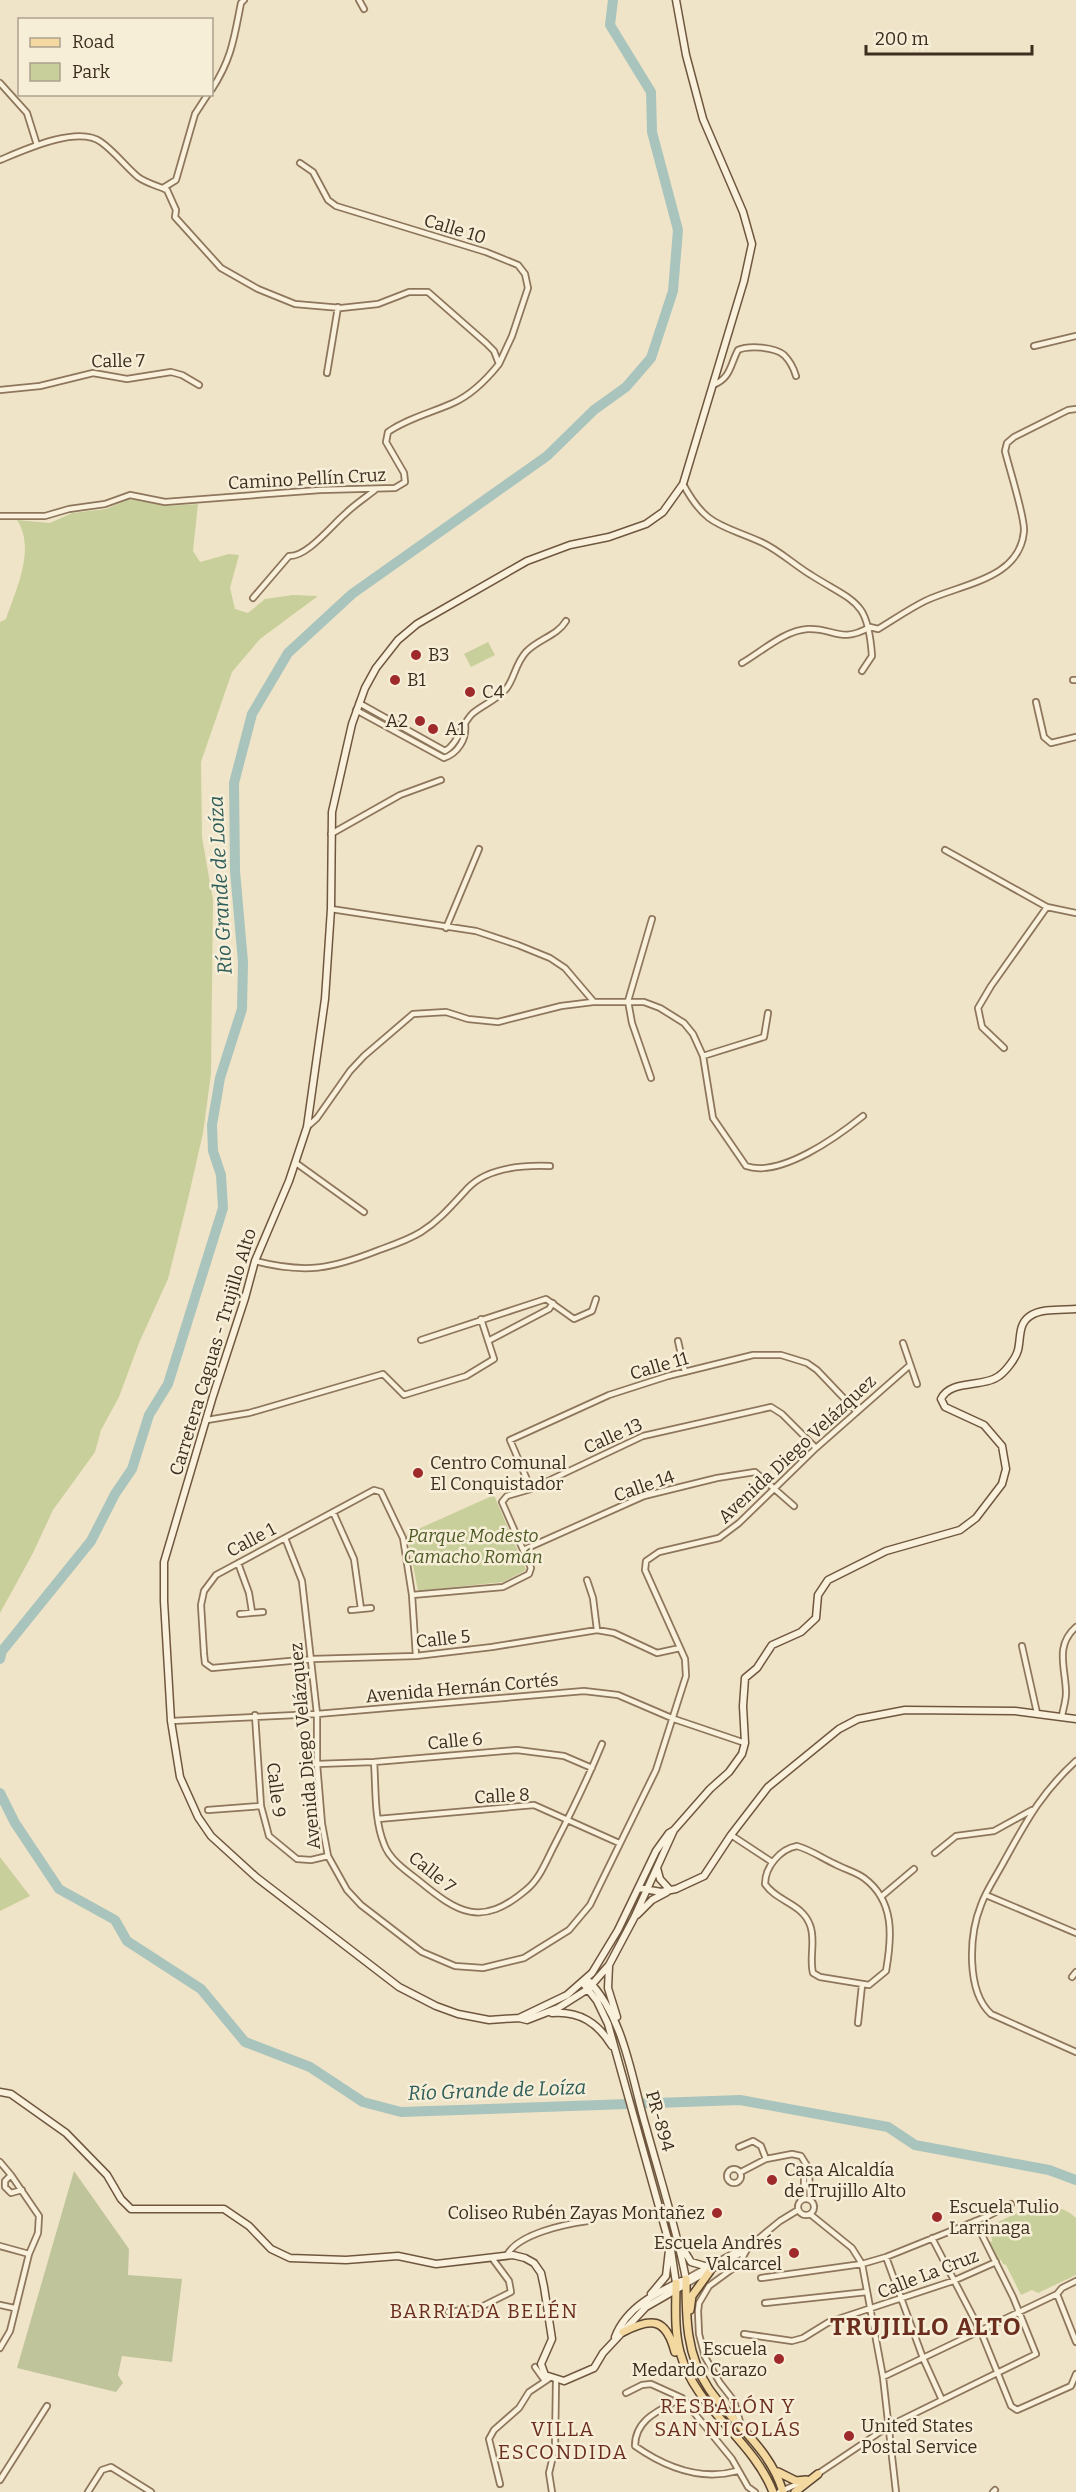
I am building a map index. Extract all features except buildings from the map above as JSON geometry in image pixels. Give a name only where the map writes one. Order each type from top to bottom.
[{"type":"main road","points":[[686,2324],[690,2319],[692,2296],[709,2269]]},
{"type":"main road","points":[[686,2282],[686,2324],[690,2345],[703,2379],[718,2400],[764,2451],[774,2469],[782,2492]]},
{"type":"main road","points":[[676,2286],[676,2332],[687,2372],[707,2404],[753,2455],[773,2492]]},
{"type":"main road","points":[[623,2332],[651,2321],[663,2326],[669,2333],[681,2367],[687,2372]]},
{"type":"main road","points":[[774,2469],[787,2479],[806,2480]]},
{"type":"main road","points":[[795,2492],[818,2474]]},
{"type":"street","points":[[213,87],[225,69],[241,3],[244,0]]},
{"type":"street","points":[[359,0],[364,9]]},
{"type":"street","name":"Carretera Caguas - Trujillo Alto","points":[[674,1830],[669,1833],[656,1851],[634,1918],[609,1965],[591,1987],[572,2001],[527,2020],[519,2018],[489,2020],[458,2014],[436,2006],[399,1987],[256,1877],[211,1836],[198,1817],[180,1777],[171,1721],[164,1562],[255,1261],[296,1162],[307,1126],[320,1042],[331,909],[332,812],[359,703],[376,668],[398,640],[417,624],[527,561],[570,545],[609,537],[646,524],[663,512],[683,484],[744,281],[752,244],[743,212],[703,119],[686,55],[676,0]]},
{"type":"street","points":[[0,83],[27,113],[37,145]]},
{"type":"street","points":[[163,188],[176,180],[195,114],[207,96]]},
{"type":"street","points":[[0,160],[37,145],[67,137],[85,136],[100,140],[139,178],[167,190],[176,210],[176,217],[221,268],[258,289],[295,304],[338,308],[378,304],[409,292],[428,292],[495,351],[499,364]]},
{"type":"street","name":"Calle 10","points":[[300,163],[313,172],[328,200],[336,206],[486,252],[518,265],[525,274],[528,288],[512,336],[499,364]]},
{"type":"street","points":[[327,373],[338,308]]},
{"type":"street","points":[[1034,346],[1076,336]]},
{"type":"street","points":[[713,386],[724,381],[738,350],[745,346],[781,353],[786,357],[796,376]]},
{"type":"street","name":"Camino Pellín Cruz","points":[[0,516],[45,516],[69,509],[105,504],[130,495],[165,502],[320,490],[395,488],[405,482],[404,473],[386,442],[388,432],[401,423],[455,402],[486,380],[499,364]]},
{"type":"street","name":"Calle 7","points":[[0,390],[39,386],[93,373],[127,378],[171,372],[182,375],[199,385]]},
{"type":"street","points":[[742,663],[796,631],[818,630],[842,636],[870,627],[878,629],[925,601],[989,577],[1004,568],[1018,553],[1024,530],[1005,451],[1007,443],[1014,436],[1068,410],[1076,409]]},
{"type":"street","points":[[683,484],[696,506],[713,522],[764,543],[811,575],[848,596],[862,610],[870,627],[872,656],[862,670]]},
{"type":"street","points":[[253,598],[289,556],[308,549],[345,513],[376,489]]},
{"type":"street","points":[[359,703],[445,751],[452,746],[459,730],[472,715],[508,687],[515,667],[526,652],[538,642],[561,630],[566,621]]},
{"type":"street","points":[[1036,702],[1044,737],[1051,743],[1076,737]]},
{"type":"street","points":[[356,710],[444,758],[453,755],[466,736],[465,724]]},
{"type":"street","points":[[331,834],[400,795],[441,780]]},
{"type":"street","points":[[446,928],[479,849]]},
{"type":"street","points":[[945,850],[1047,907],[1076,913]]},
{"type":"street","points":[[1004,1048],[982,1027],[978,1008],[1047,907]]},
{"type":"street","points":[[331,909],[476,931],[550,958],[565,968],[594,1002]]},
{"type":"street","points":[[651,1078],[628,1001],[652,919]]},
{"type":"street","points":[[307,1126],[317,1118],[350,1071],[364,1056],[413,1014],[446,1012],[468,1019],[498,1022],[561,1006],[628,1001],[644,1002],[660,1008],[684,1023],[693,1034],[703,1056],[713,1118],[746,1166],[754,1169],[766,1168],[815,1150],[863,1116]]},
{"type":"street","points":[[703,1056],[764,1037],[768,1013]]},
{"type":"street","points":[[296,1162],[364,1212]]},
{"type":"street","points":[[255,1261],[277,1267],[319,1269],[343,1265],[422,1232],[456,1203],[469,1187],[486,1176],[513,1167],[550,1167]]},
{"type":"street","points":[[421,1340],[546,1299],[574,1319],[592,1311],[596,1299]]},
{"type":"street","points":[[488,1341],[549,1309],[553,1303]]},
{"type":"street","points":[[670,1890],[643,1889],[674,1830],[710,1789],[729,1772],[742,1754],[746,1743],[743,1706],[745,1678],[757,1668],[772,1645],[801,1632],[816,1618],[818,1595],[828,1581],[886,1551],[960,1530],[976,1518],[1002,1484],[1006,1469],[1002,1446],[984,1425],[945,1407],[941,1399],[950,1389],[992,1381],[1003,1373],[1018,1351],[1020,1328],[1030,1316],[1050,1310],[1076,1309]]},
{"type":"street","points":[[207,1420],[249,1413],[383,1374],[404,1395],[466,1376],[492,1363],[494,1359],[481,1319]]},
{"type":"street","points":[[678,1341],[685,1372]]},
{"type":"street","points":[[903,1343],[917,1384]]},
{"type":"street","name":"Calle 11","points":[[531,1489],[510,1440],[609,1395],[685,1372],[753,1355],[781,1355],[807,1363],[817,1370],[857,1412]]},
{"type":"street","name":"Avenida Diego Velázquez","points":[[285,1538],[302,1581],[312,1659],[322,1824],[328,1856],[347,1890],[361,1905],[422,1952],[455,1966],[483,1968],[524,1958],[569,1930],[590,1905],[656,1770],[674,1719],[686,1676],[685,1659],[645,1570],[646,1561],[660,1552],[719,1538],[739,1523],[816,1448],[909,1366]]},
{"type":"street","name":"Calle 13","points":[[412,1595],[503,1587],[529,1574],[531,1568],[502,1502],[507,1496],[531,1489],[643,1436],[771,1407],[782,1414],[816,1448]]},
{"type":"street","name":"Calle 14","points":[[523,1550],[644,1496],[707,1480],[756,1472],[794,1506]]},
{"type":"street","name":"Calle 1","points":[[206,1663],[201,1605],[204,1590],[216,1575],[374,1490],[381,1492],[403,1538],[412,1595]]},
{"type":"street","points":[[333,1512],[354,1559],[361,1609]]},
{"type":"street","points":[[238,1563],[249,1593],[252,1612]]},
{"type":"street","points":[[587,1580],[593,1598],[597,1630]]},
{"type":"street","points":[[412,1595],[416,1656]]},
{"type":"street","points":[[351,1610],[371,1608]]},
{"type":"street","points":[[240,1614],[263,1612]]},
{"type":"street","points":[[1062,1716],[1066,1695],[1062,1654],[1066,1638],[1076,1627]]},
{"type":"street","name":"Calle 5","points":[[206,1663],[213,1668],[312,1659],[416,1656],[492,1647],[597,1630],[614,1633],[657,1653],[680,1648]]},
{"type":"street","points":[[1022,1646],[1037,1713]]},
{"type":"street","name":"Avenida Hernán Cortés","points":[[171,1721],[255,1715],[316,1714],[584,1691],[618,1695],[674,1719],[746,1743]]},
{"type":"street","points":[[634,1918],[652,1900],[704,1876],[731,1835],[768,1787],[839,1730],[858,1719],[905,1710],[1037,1713],[1076,1719]]},
{"type":"street","name":"Calle 9","points":[[255,1715],[261,1806],[269,1836],[297,1859],[311,1860],[328,1856]]},
{"type":"street","name":"Calle 7","points":[[374,1762],[378,1819],[384,1845],[400,1865],[445,1902],[465,1912],[476,1913],[504,1906],[528,1889],[540,1873],[602,1744]]},
{"type":"street","name":"Calle 6","points":[[317,1764],[374,1762],[517,1750],[564,1756],[592,1767]]},
{"type":"street","points":[[1076,1761],[1058,1777],[1032,1810],[980,1906],[971,1959],[980,2003],[991,2014],[1076,2052]]},
{"type":"street","name":"Calle 8","points":[[378,1819],[534,1805],[619,1843]]},
{"type":"street","points":[[207,1810],[261,1806]]},
{"type":"street","points":[[934,1853],[956,1836],[994,1831],[1032,1810]]},
{"type":"street","points":[[731,1835],[772,1862]]},
{"type":"street","points":[[797,1846],[806,1848],[862,1877],[882,1896],[889,1912],[890,1926],[886,1971],[869,1985],[862,1985],[820,1977],[813,1973],[810,1964],[812,1935],[810,1925],[795,1905],[774,1893],[765,1884],[765,1876],[772,1862],[789,1848],[797,1846]]},
{"type":"street","points":[[657,1866],[660,1878],[670,1890]]},
{"type":"street","points":[[882,1896],[914,1869]]},
{"type":"street","name":"Carretera Caguas - Trujillo Alto","points":[[519,2018],[552,2004],[585,1981],[611,1945],[643,1889]]},
{"type":"street","points":[[986,1895],[1076,1933]]},
{"type":"street","points":[[609,1965],[609,1988],[618,2027]]},
{"type":"street","name":"PR-894","points":[[585,1981],[605,2001],[618,2027],[679,2242],[686,2282]]},
{"type":"street","points":[[858,2023],[862,1985]]},
{"type":"street","name":"PR-894","points":[[591,1987],[605,2017],[652,2182],[669,2243],[676,2286]]},
{"type":"street","points":[[544,2014],[564,2013],[587,2019],[600,2027],[614,2049]]},
{"type":"street","points":[[0,2092],[5,2091],[14,2096],[66,2133],[106,2175],[121,2199],[131,2209],[224,2209],[249,2226],[271,2249],[290,2258],[346,2260],[398,2256],[436,2264],[507,2255],[525,2258],[534,2263],[540,2273],[552,2339],[541,2364],[542,2372],[550,2380],[555,2448],[549,2473],[552,2492]]},
{"type":"street","points":[[739,2147],[753,2141],[761,2146],[766,2159]]},
{"type":"street","points":[[741,2172],[766,2159],[792,2154],[801,2156],[809,2169],[810,2199],[814,2207],[810,2214]]},
{"type":"street","points":[[0,2162],[39,2216],[38,2233],[28,2254],[10,2331],[0,2348]]},
{"type":"street","points":[[804,2198],[806,2164]]},
{"type":"street","points":[[11,2175],[5,2181],[5,2187],[11,2193],[22,2190]]},
{"type":"street","points":[[798,2210],[799,2202],[804,2198],[810,2199]]},
{"type":"street","points":[[761,2278],[862,2264],[886,2257],[1011,2204]]},
{"type":"street","points":[[798,2210],[802,2214],[810,2214],[852,2248],[862,2264],[883,2377],[896,2492]]},
{"type":"street","points":[[648,2298],[686,2282],[709,2269],[750,2244],[798,2210]]},
{"type":"street","points":[[507,2255],[516,2244],[542,2232],[588,2221]]},
{"type":"street","points":[[782,2492],[818,2474],[889,2426],[1036,2354],[1020,2312],[975,2221]]},
{"type":"street","points":[[932,2238],[981,2332],[1011,2406],[1017,2410],[1071,2386],[1076,2374]]},
{"type":"street","points":[[679,2242],[691,2262],[709,2269]]},
{"type":"street","points":[[613,2343],[618,2329],[666,2276],[669,2243]]},
{"type":"street","points":[[741,2425],[734,2402],[705,2357],[699,2334],[698,2311],[699,2302],[709,2286],[739,2264],[750,2244]]},
{"type":"street","points":[[0,2246],[28,2254]]},
{"type":"street","points":[[448,2312],[479,2308],[511,2292],[509,2281],[499,2265],[489,2257]]},
{"type":"street","points":[[886,2257],[923,2358],[942,2400]]},
{"type":"street","name":"Calle La Cruz","points":[[744,2334],[792,2341],[830,2322],[953,2281],[996,2262]]},
{"type":"street","points":[[883,2377],[981,2332],[1057,2294],[1062,2288],[1076,2281]]},
{"type":"street","points":[[500,2484],[489,2439],[494,2430],[519,2408],[529,2392],[550,2380],[569,2380],[594,2368],[613,2343],[651,2303],[676,2286]]},
{"type":"street","points":[[768,2303],[867,2292]]},
{"type":"street","points":[[1057,2294],[1076,2342]]},
{"type":"street","points":[[0,2305],[14,2308]]},
{"type":"street","points":[[535,2367],[550,2380]]},
{"type":"street","points":[[626,2393],[642,2385],[651,2384],[682,2398],[732,2459],[748,2487],[755,2492]]},
{"type":"street","points":[[682,2398],[647,2417],[635,2434],[635,2446],[651,2458],[700,2475],[720,2476],[737,2471]]},
{"type":"street","points":[[0,2480],[47,2406]]},
{"type":"street","points":[[88,2492],[102,2470],[111,2468],[151,2492]]},
{"type":"green space","points":[[129,499],[166,506],[198,504],[193,551],[200,562],[229,554],[239,555],[230,588],[235,609],[248,613],[265,599],[293,595],[318,596],[260,639],[232,672],[201,762],[202,837],[213,900],[211,1074],[203,1133],[188,1199],[168,1279],[139,1343],[119,1397],[101,1430],[95,1452],[53,1510],[33,1553],[0,1613],[0,622],[6,619],[25,556],[25,543],[17,520],[50,523],[72,513],[106,509]]},
{"type":"green space","points":[[488,642],[495,655],[471,667],[464,654]]},
{"type":"green space","name":"Parque Modesto Camacho Román","points":[[494,1495],[526,1570],[503,1582],[418,1591],[407,1534]]},
{"type":"green space","points":[[0,1857],[30,1896],[0,1911]]},
{"type":"green space","points":[[74,2171],[129,2249],[128,2275],[182,2279],[172,2362],[122,2356],[118,2375],[123,2383],[116,2392],[17,2368]]},
{"type":"green space","points":[[1036,2204],[1057,2207],[1076,2218],[1076,2275],[1038,2293],[1032,2290],[1021,2295],[1006,2265],[997,2259],[989,2243],[992,2241],[991,2232],[996,2223]]},
{"type":"waterway","name":"Río Grande de Loíza","points":[[0,1659],[2,1651],[91,1541],[115,1494],[132,1469],[149,1415],[168,1384],[223,1208],[221,1175],[213,1151],[212,1125],[220,1078],[242,1009],[243,962],[235,871],[234,783],[252,714],[288,653],[352,594],[547,456],[594,410],[626,387],[651,358],[673,291],[678,230],[652,132],[651,92],[610,25],[613,0]]},
{"type":"waterway","name":"Río Grande de Loíza","points":[[0,1793],[15,1823],[59,1889],[115,1920],[127,1941],[201,1989],[245,2042],[310,2067],[363,2102],[401,2112],[740,2100],[888,2127],[915,2145],[1049,2170],[1076,2180]]},
{"type":"place","name":"B3","points":[[416,655]]},
{"type":"place","name":"B1","points":[[395,680]]},
{"type":"place","name":"C4","points":[[470,692]]},
{"type":"place","name":"A2","points":[[420,721]]},
{"type":"place","name":"A1","points":[[433,729]]},
{"type":"place","name":"Centro Comunal El Conquistador","points":[[418,1473]]},
{"type":"place","name":"Casa Alcaldía de Trujillo Alto","points":[[772,2180]]},
{"type":"place","name":"Coliseo Rubén Zayas Montañez","points":[[717,2213]]},
{"type":"place","name":"Escuela Tulio Larrinaga","points":[[937,2217]]},
{"type":"place","name":"Escuela Andrés Valcarcel","points":[[794,2253]]},
{"type":"place","name":"Escuela Medardo Carazo","points":[[779,2359]]},
{"type":"place","name":"United States Postal Service","points":[[849,2436]]},
{"type":"district","name":"BARRIADA BELÉN","points":[[484,2311]]},
{"type":"district","name":"TRUJILLO ALTO","points":[[926,2327]]},
{"type":"district","name":"RESBALÓN Y SAN NICOLÁS","points":[[728,2418]]},
{"type":"district","name":"VILLA ESCONDIDA","points":[[563,2440]]}]
